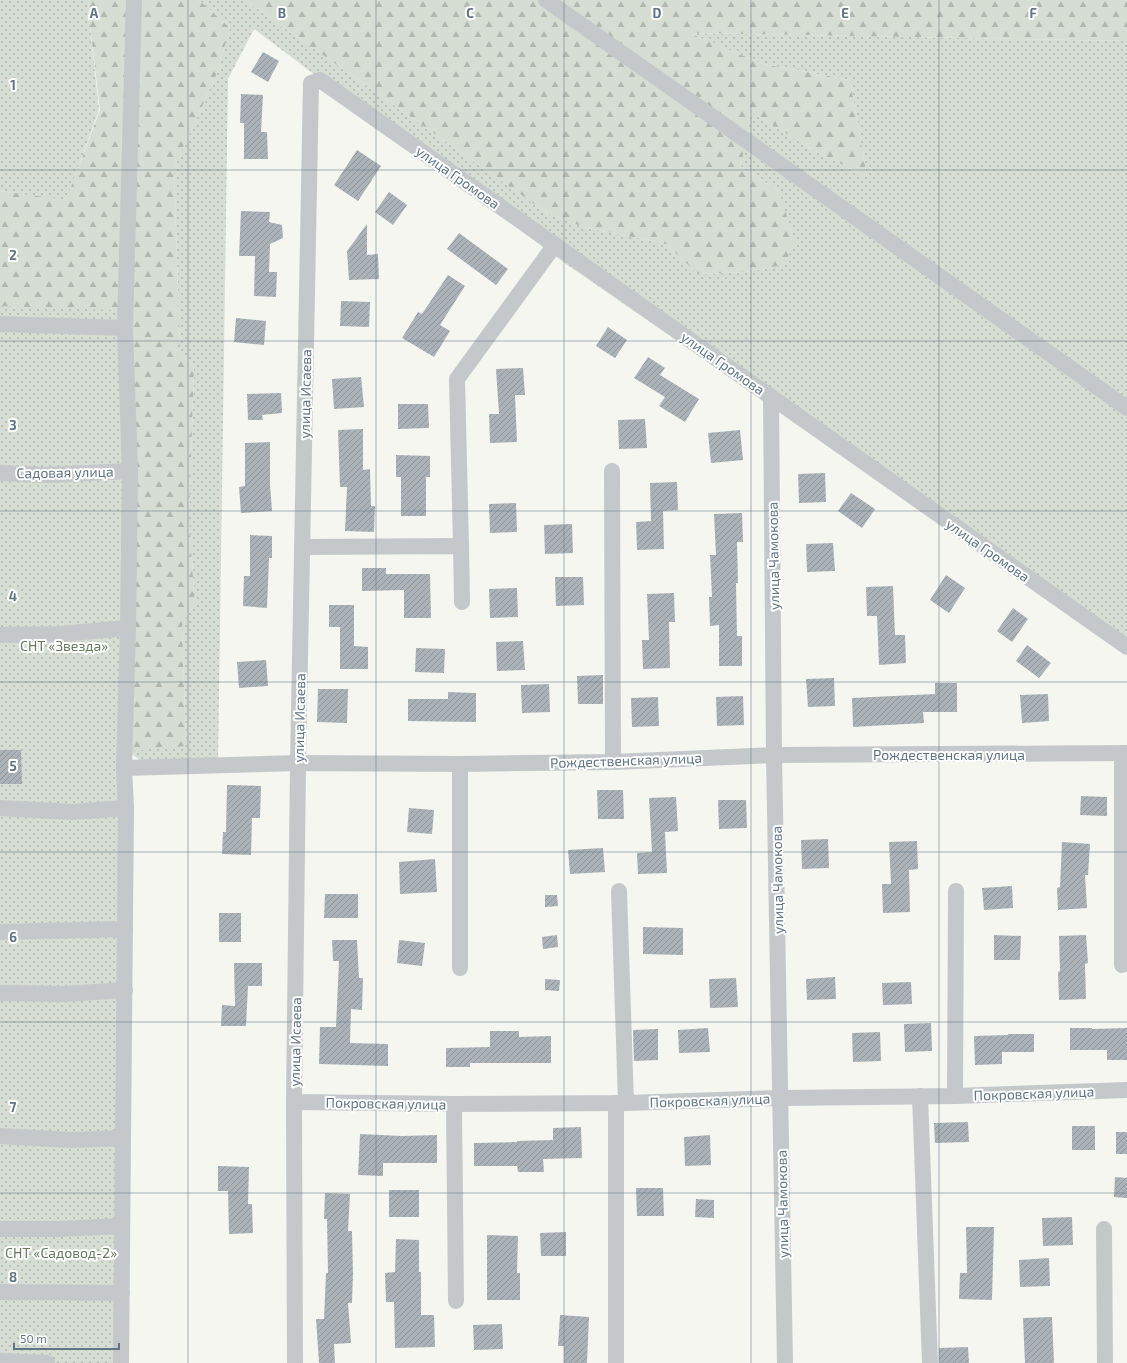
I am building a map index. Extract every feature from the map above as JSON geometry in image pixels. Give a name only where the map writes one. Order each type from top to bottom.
[{"type":"street","points":[[121,1363],[126,808],[124,768],[130,471],[126,328],[134,0]]},
{"type":"street","points":[[546,0],[1127,408]]},
{"type":"street","name":"улица Громова","points":[[320,80],[554,246],[1127,647]]},
{"type":"street","name":"улица Исаева","points":[[295,1363],[294,1102],[298,763],[311,83],[320,80]]},
{"type":"street","points":[[462,602],[457,379],[554,246]]},
{"type":"street","points":[[0,324],[126,328]]},
{"type":"street","name":"улица Чамокова","points":[[771,397],[774,755],[784,1363]]},
{"type":"street","name":"Садовая улица","points":[[0,473],[47,475],[130,471]]},
{"type":"street","points":[[612,472],[613,762]]},
{"type":"street","points":[[302,547],[461,546]]},
{"type":"street","points":[[0,635],[60,634],[128,628]]},
{"type":"street","points":[[1122,965],[1124,754]]},
{"type":"street","name":"Рождественская улица","points":[[124,768],[298,763],[460,764],[613,762],[774,755],[1124,754]]},
{"type":"street","points":[[460,764],[460,968]]},
{"type":"street","points":[[0,808],[72,812],[126,808]]},
{"type":"street","points":[[955,1096],[956,890]]},
{"type":"street","points":[[616,1363],[621,1103],[619,891]]},
{"type":"street","points":[[0,932],[125,929]]},
{"type":"street","points":[[0,993],[64,994],[125,990]]},
{"type":"street","name":"Покровская улица","points":[[294,1102],[454,1104],[621,1103],[780,1098],[955,1096],[1127,1090]]},
{"type":"street","points":[[920,1096],[930,1363]]},
{"type":"street","points":[[454,1104],[456,1301]]},
{"type":"street","points":[[0,1136],[71,1140],[123,1138]]},
{"type":"street","points":[[0,1228],[58,1229],[122,1226]]},
{"type":"street","points":[[1104,1229],[1105,1363]]},
{"type":"street","points":[[0,1292],[122,1293]]},
{"type":"street","points":[[0,1361],[47,1363]]},
{"type":"green space","points":[[0,0],[88,0],[99,110],[66,201],[0,191]]},
{"type":"green space","points":[[88,0],[128,0],[122,305],[114,310],[0,306],[0,191],[66,200],[100,110]]},
{"type":"green space","points":[[137,0],[199,0],[230,28],[217,73],[174,168],[180,351],[194,368],[189,521],[195,605],[182,623],[186,746],[127,751]]},
{"type":"green space","points":[[199,0],[245,0],[547,213],[583,227],[666,244],[698,274],[745,272],[784,265],[779,191],[741,167],[751,112],[815,151],[867,177],[850,80],[763,64],[688,33],[1127,41],[1127,651],[563,262],[254,29],[228,79],[218,763],[143,762],[127,751],[120,1363],[0,1363],[0,298],[125,297],[186,746],[182,623],[195,605],[189,521],[194,368],[180,351],[174,168],[217,73],[230,28]]},
{"type":"green space","points":[[245,0],[1127,0],[1127,41],[689,33],[763,64],[850,80],[867,177],[815,151],[751,112],[741,167],[779,191],[795,242],[784,265],[745,272],[698,274],[666,244],[583,227],[547,213]]},
{"type":"building","points":[[263,52],[279,61],[268,82],[251,72]]},
{"type":"building","points":[[241,94],[263,95],[261,132],[267,132],[268,159],[244,159],[244,123],[240,123]]},
{"type":"building","points":[[357,150],[381,166],[358,201],[334,185]]},
{"type":"building","points":[[389,192],[407,205],[393,225],[375,212]]},
{"type":"building","points":[[241,211],[270,212],[269,222],[282,225],[283,238],[270,244],[269,272],[277,272],[276,297],[254,296],[255,256],[239,256]]},
{"type":"building","points":[[367,224],[367,255],[378,254],[379,279],[349,280],[347,251]]},
{"type":"building","points":[[459,233],[508,269],[496,285],[447,249]]},
{"type":"building","points":[[448,275],[465,286],[440,325],[450,331],[434,357],[402,338],[418,312],[422,314]]},
{"type":"building","points":[[341,301],[370,302],[369,327],[340,326]]},
{"type":"building","points":[[236,318],[266,321],[264,345],[234,342]]},
{"type":"building","points":[[608,327],[627,340],[615,358],[596,346]]},
{"type":"building","points":[[648,357],[665,368],[660,375],[699,399],[685,422],[659,406],[665,397],[634,378]]},
{"type":"building","points":[[523,368],[525,395],[515,395],[517,442],[490,443],[489,414],[499,414],[496,369]]},
{"type":"building","points":[[361,377],[364,407],[334,409],[332,379]]},
{"type":"building","points":[[281,393],[282,413],[262,415],[263,420],[248,420],[247,394]]},
{"type":"building","points":[[398,404],[428,404],[429,428],[398,429]]},
{"type":"building","points":[[645,419],[647,448],[619,449],[618,420]]},
{"type":"building","points":[[363,429],[363,470],[370,469],[371,506],[375,506],[374,532],[345,531],[347,487],[340,487],[338,430]]},
{"type":"building","points":[[740,430],[743,460],[711,463],[708,433]]},
{"type":"building","points":[[270,442],[270,485],[272,511],[241,513],[239,487],[245,486],[245,443]]},
{"type":"building","points":[[396,455],[430,456],[430,477],[426,477],[426,516],[401,516],[401,477],[396,477]]},
{"type":"building","points":[[825,473],[826,502],[799,503],[798,474]]},
{"type":"building","points":[[677,482],[678,510],[663,511],[664,549],[637,550],[636,522],[651,521],[650,483]]},
{"type":"building","points":[[851,493],[875,509],[862,528],[838,511]]},
{"type":"building","points":[[516,503],[517,532],[490,533],[489,504]]},
{"type":"building","points":[[742,513],[743,542],[737,542],[738,583],[736,583],[737,636],[742,636],[742,666],[719,666],[719,625],[710,626],[709,597],[712,597],[710,555],[716,555],[714,514]]},
{"type":"building","points":[[572,524],[573,553],[545,554],[544,525]]},
{"type":"building","points":[[250,535],[272,536],[272,558],[269,558],[267,608],[243,606],[244,576],[250,576]]},
{"type":"building","points":[[833,543],[835,571],[807,572],[806,544]]},
{"type":"building","points":[[362,568],[386,568],[386,574],[430,574],[431,618],[404,618],[404,590],[362,591]]},
{"type":"building","points":[[946,575],[965,588],[949,613],[930,600]]},
{"type":"building","points":[[555,577],[583,577],[584,605],[556,606]]},
{"type":"building","points":[[893,586],[895,635],[905,635],[906,663],[879,665],[877,616],[867,616],[866,587]]},
{"type":"building","points":[[517,588],[518,617],[490,618],[489,589]]},
{"type":"building","points":[[674,593],[675,622],[669,622],[670,668],[643,669],[642,640],[649,640],[647,594]]},
{"type":"building","points":[[329,605],[354,605],[354,646],[368,647],[368,669],[340,669],[340,627],[329,627]]},
{"type":"building","points":[[1013,608],[1028,619],[1012,642],[997,631]]},
{"type":"building","points":[[523,641],[525,670],[497,671],[496,642]]},
{"type":"building","points":[[1027,645],[1051,663],[1039,678],[1016,661]]},
{"type":"building","points":[[416,648],[445,649],[444,673],[415,672]]},
{"type":"building","points":[[266,660],[268,686],[239,688],[237,662]]},
{"type":"building","points":[[603,675],[603,704],[578,704],[577,676]]},
{"type":"building","points":[[834,678],[835,706],[808,707],[806,679]]},
{"type":"building","points":[[935,683],[957,683],[957,712],[923,712],[924,723],[853,727],[852,698],[935,694]]},
{"type":"building","points":[[549,684],[550,712],[522,713],[521,685]]},
{"type":"building","points":[[318,689],[348,689],[347,723],[317,722]]},
{"type":"building","points":[[448,692],[476,693],[476,722],[408,721],[408,699],[448,699]]},
{"type":"building","points":[[1048,694],[1049,721],[1022,723],[1020,695]]},
{"type":"building","points":[[743,696],[744,725],[717,726],[716,697]]},
{"type":"building","points":[[658,697],[659,726],[632,727],[631,698]]},
{"type":"building","points":[[0,750],[21,750],[22,784],[0,784]]},
{"type":"building","points":[[227,785],[261,786],[260,818],[252,818],[251,855],[222,854],[223,832],[226,832]]},
{"type":"building","points":[[597,790],[623,790],[624,819],[598,819]]},
{"type":"building","points":[[1081,796],[1107,797],[1107,816],[1080,815]]},
{"type":"building","points":[[676,797],[678,831],[665,832],[667,873],[638,874],[637,853],[652,852],[649,798]]},
{"type":"building","points":[[718,800],[746,800],[747,828],[719,829]]},
{"type":"building","points":[[409,808],[434,810],[432,834],[407,832]]},
{"type":"building","points":[[828,839],[829,868],[802,869],[801,840]]},
{"type":"building","points":[[917,841],[918,869],[909,870],[910,912],[883,913],[882,884],[891,884],[889,842]]},
{"type":"building","points":[[1062,842],[1090,844],[1088,875],[1085,875],[1087,908],[1058,910],[1057,888],[1060,887]]},
{"type":"building","points":[[603,848],[605,872],[570,874],[568,850]]},
{"type":"building","points":[[435,859],[437,892],[400,894],[399,862]]},
{"type":"building","points":[[1012,886],[1013,908],[984,910],[982,888]]},
{"type":"building","points":[[325,894],[358,894],[358,918],[324,918]]},
{"type":"building","points":[[545,895],[557,895],[558,906],[545,907]]},
{"type":"building","points":[[219,913],[241,913],[241,942],[219,942]]},
{"type":"building","points":[[643,927],[683,928],[683,955],[643,954]]},
{"type":"building","points":[[557,935],[558,947],[543,949],[542,937]]},
{"type":"building","points":[[994,935],[1021,936],[1020,960],[994,960]]},
{"type":"building","points":[[1086,935],[1088,963],[1085,964],[1086,999],[1059,1000],[1059,936]]},
{"type":"building","points":[[332,940],[357,940],[359,978],[363,978],[362,1010],[351,1009],[350,1043],[388,1044],[388,1066],[319,1064],[320,1027],[336,1027],[339,961],[333,961]]},
{"type":"building","points":[[399,940],[425,943],[422,966],[397,963]]},
{"type":"building","points":[[234,963],[262,963],[262,986],[248,986],[246,1026],[221,1026],[222,1005],[235,1006]]},
{"type":"building","points":[[835,977],[836,999],[807,1000],[806,979]]},
{"type":"building","points":[[736,978],[738,1007],[710,1008],[709,979]]},
{"type":"building","points":[[545,979],[560,980],[559,991],[545,990]]},
{"type":"building","points":[[911,982],[912,1004],[883,1005],[882,983]]},
{"type":"building","points":[[931,1023],[932,1051],[905,1052],[904,1024]]},
{"type":"building","points":[[708,1028],[710,1052],[679,1053],[678,1030]]},
{"type":"building","points":[[1070,1028],[1127,1028],[1127,1060],[1107,1060],[1107,1050],[1070,1050]]},
{"type":"building","points":[[658,1029],[658,1060],[634,1061],[633,1030]]},
{"type":"building","points":[[490,1031],[519,1031],[519,1037],[551,1036],[551,1063],[470,1063],[470,1067],[446,1067],[446,1048],[490,1047]]},
{"type":"building","points":[[880,1032],[881,1061],[853,1062],[852,1033]]},
{"type":"building","points":[[1034,1034],[1034,1052],[1002,1052],[1002,1064],[975,1065],[974,1036]]},
{"type":"building","points":[[968,1122],[969,1142],[935,1143],[934,1123]]},
{"type":"building","points":[[1072,1126],[1095,1126],[1095,1150],[1072,1150]]},
{"type":"building","points":[[581,1127],[582,1158],[543,1159],[544,1172],[518,1172],[517,1166],[474,1166],[474,1143],[553,1140],[553,1128]]},
{"type":"building","points":[[1116,1132],[1127,1132],[1127,1154],[1116,1154]]},
{"type":"building","points":[[360,1134],[402,1136],[437,1135],[437,1163],[383,1163],[383,1176],[358,1175]]},
{"type":"building","points":[[710,1135],[711,1165],[685,1166],[684,1137]]},
{"type":"building","points":[[218,1166],[249,1167],[248,1204],[252,1204],[253,1233],[229,1234],[228,1191],[218,1191]]},
{"type":"building","points":[[1115,1177],[1127,1178],[1127,1198],[1114,1197]]},
{"type":"building","points":[[636,1188],[663,1188],[664,1216],[637,1216]]},
{"type":"building","points":[[389,1190],[419,1190],[419,1217],[389,1217]]},
{"type":"building","points":[[325,1193],[350,1194],[348,1231],[352,1231],[353,1274],[352,1303],[348,1303],[351,1343],[334,1344],[335,1363],[319,1363],[316,1319],[324,1319],[326,1273],[328,1273],[327,1219],[324,1219]]},
{"type":"building","points":[[696,1199],[714,1200],[714,1218],[695,1217]]},
{"type":"building","points":[[1072,1217],[1073,1245],[1043,1246],[1042,1218]]},
{"type":"building","points":[[966,1227],[994,1227],[992,1300],[959,1299],[960,1273],[967,1273]]},
{"type":"building","points":[[566,1232],[566,1256],[541,1256],[540,1233]]},
{"type":"building","points":[[487,1235],[518,1236],[517,1273],[520,1273],[520,1300],[487,1300]]},
{"type":"building","points":[[396,1239],[419,1240],[421,1315],[434,1315],[435,1347],[395,1348],[394,1302],[386,1302],[385,1273],[395,1272]]},
{"type":"building","points":[[1049,1258],[1050,1286],[1020,1287],[1019,1260]]},
{"type":"building","points":[[560,1315],[589,1317],[587,1363],[564,1363],[564,1346],[558,1346]]},
{"type":"building","points":[[1052,1317],[1054,1363],[1025,1363],[1023,1318]]},
{"type":"building","points":[[502,1324],[503,1349],[474,1350],[473,1325]]},
{"type":"building","points":[[968,1347],[969,1363],[939,1363],[939,1348]]},
{"type":"park label","name":"СНТ «Звезда»","points":[[64,645]]},
{"type":"park label","name":"СНТ «Садовод-2»","points":[[61,1252]]}]
